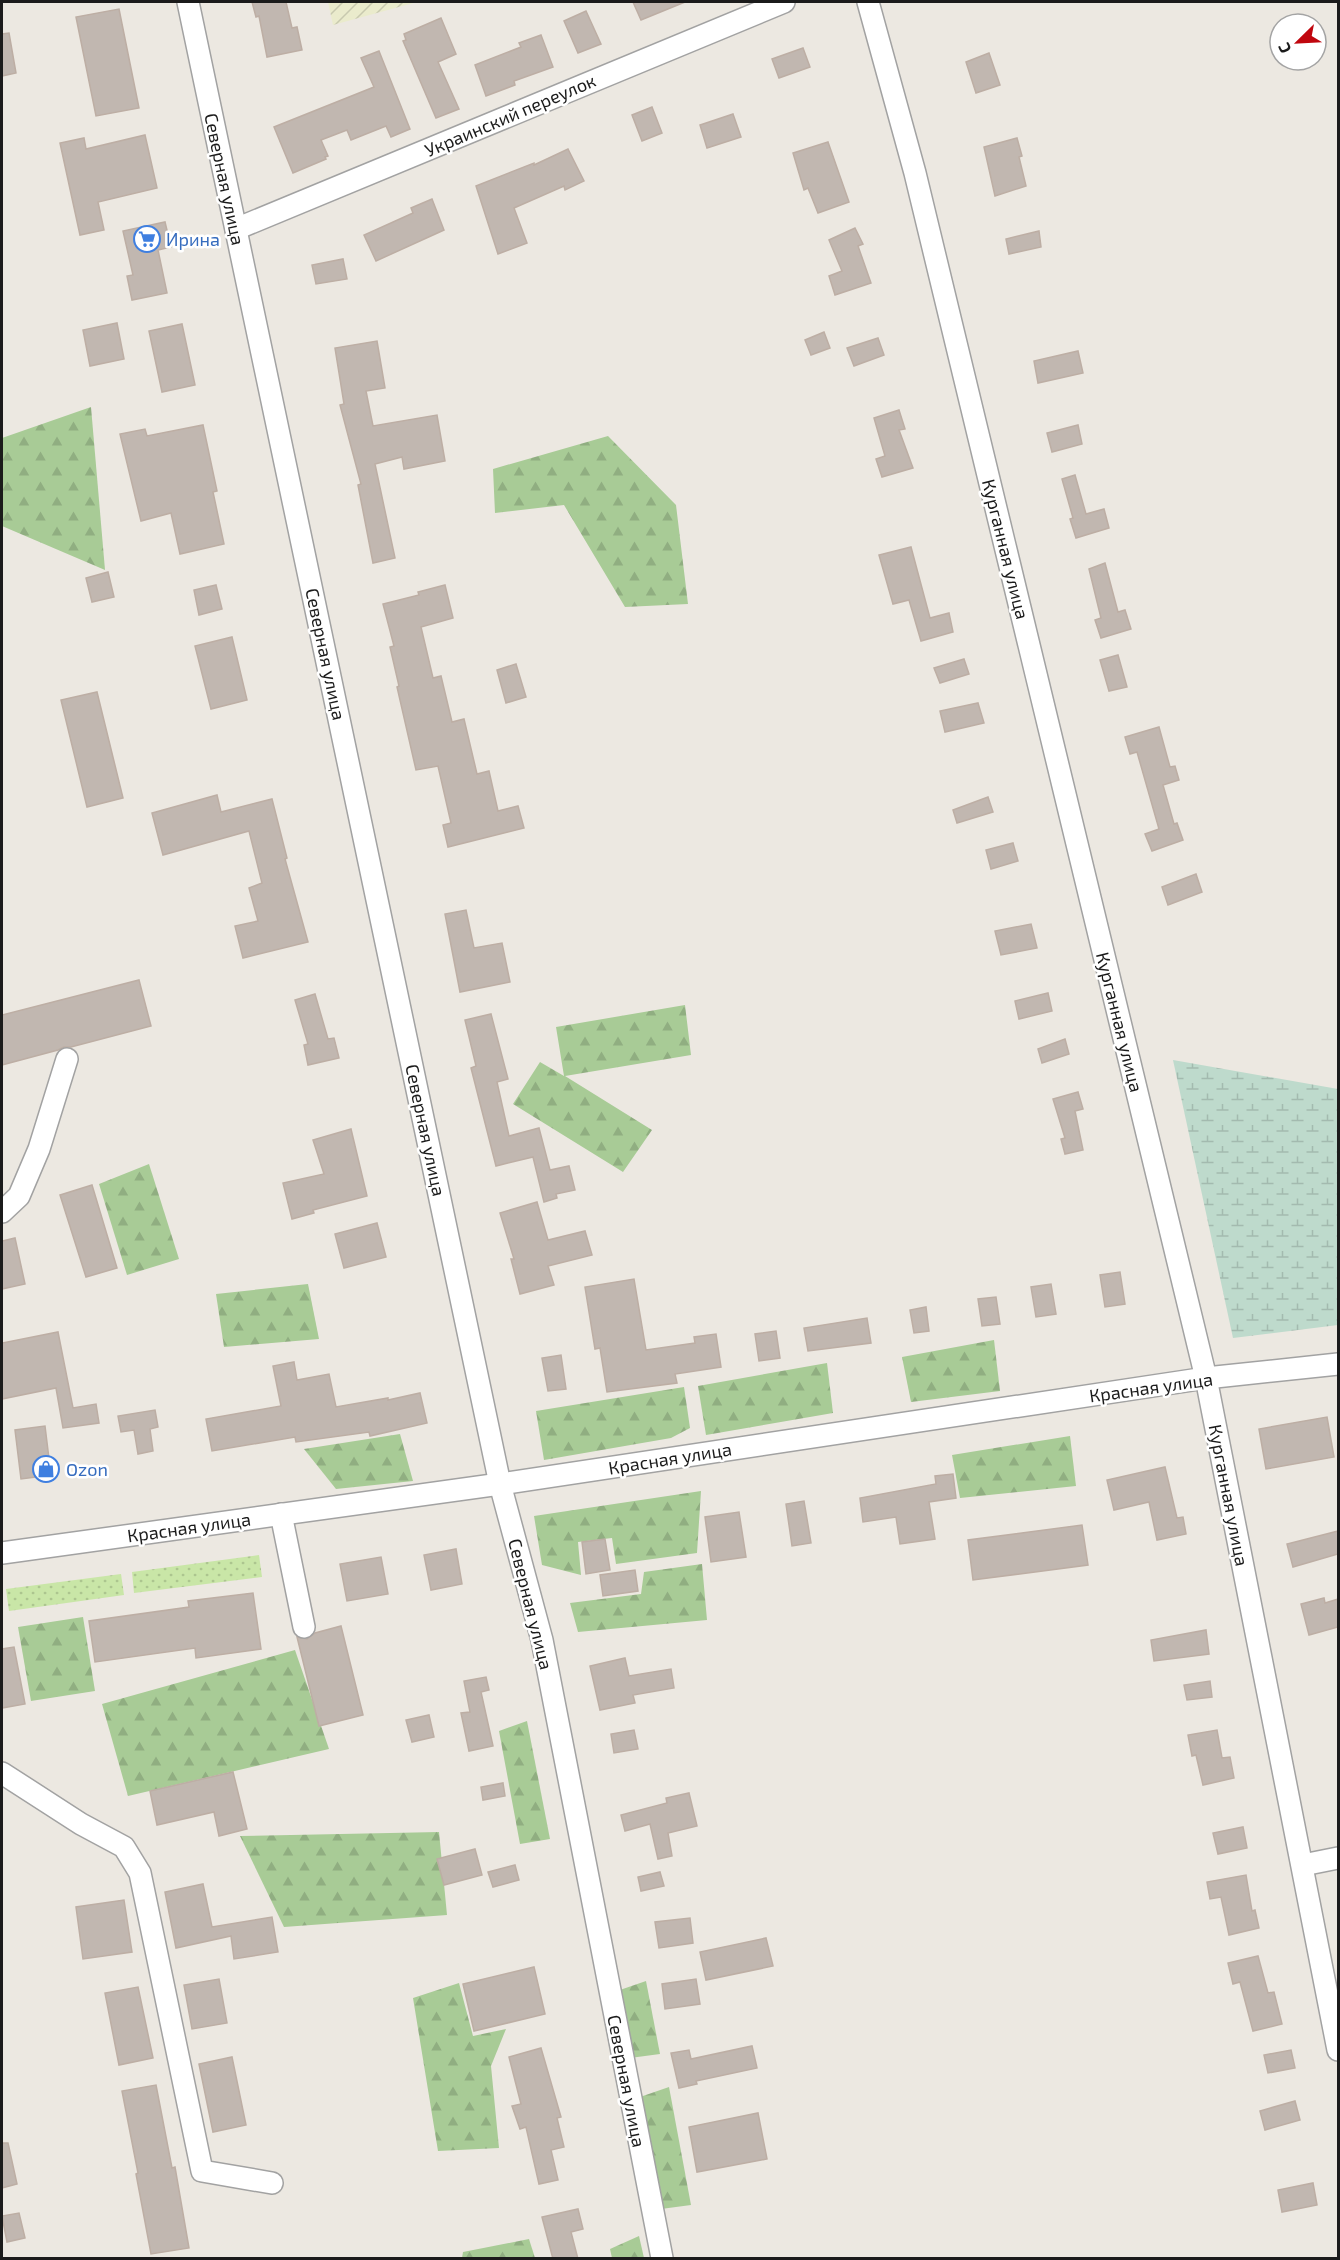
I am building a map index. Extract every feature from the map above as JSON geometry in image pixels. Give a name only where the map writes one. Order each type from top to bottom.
[{"type":"street","name":"Северная улица","points":[[188,2],[500,1484],[542,1640],[662,2259]]},
{"type":"street","name":"Украинский переулок","points":[[236,230],[784,2]]},
{"type":"street","name":"Курганная улица","points":[[868,2],[915,173],[1206,1378],[1338,2050]]},
{"type":"street","points":[[2,1212],[19,1196],[23,1187],[39,1149],[68,1059]]},
{"type":"street","name":"Красная улица","points":[[2,1553],[500,1484],[1206,1378],[1338,1364]]},
{"type":"street","points":[[281,1514],[304,1627]]},
{"type":"street","points":[[2,1773],[81,1824],[124,1847],[140,1873],[202,2171],[272,2183]]},
{"type":"street","points":[[1303,1865],[1338,1858]]},
{"type":"green space","points":[[328,2],[417,2],[333,25]]},
{"type":"green space","points":[[91,407],[105,570],[2,526],[2,438]]},
{"type":"green space","points":[[608,436],[676,505],[688,604],[625,607],[564,505],[495,513],[493,469]]},
{"type":"green space","points":[[685,1005],[691,1055],[565,1076],[652,1130],[623,1172],[513,1104],[540,1062],[564,1076],[556,1027]]},
{"type":"green space","points":[[1173,1060],[1338,1089],[1338,1325],[1233,1338]]},
{"type":"green space","points":[[149,1164],[179,1259],[127,1275],[99,1184]]},
{"type":"green space","points":[[308,1284],[319,1339],[224,1347],[216,1294]]},
{"type":"green space","points":[[994,1340],[1000,1391],[911,1402],[902,1357]]},
{"type":"green space","points":[[827,1363],[833,1413],[706,1435],[698,1386]]},
{"type":"green space","points":[[684,1387],[690,1428],[671,1438],[544,1460],[536,1411]]},
{"type":"green space","points":[[400,1434],[413,1481],[336,1489],[304,1449]]},
{"type":"green space","points":[[1070,1436],[1076,1486],[960,1498],[952,1455]]},
{"type":"green space","points":[[701,1491],[697,1553],[616,1564],[612,1538],[578,1542],[581,1575],[542,1565],[534,1516]]},
{"type":"green space","points":[[259,1555],[262,1577],[134,1593],[132,1572]]},
{"type":"green space","points":[[702,1564],[707,1620],[578,1632],[570,1603],[641,1594],[644,1572]]},
{"type":"green space","points":[[121,1574],[124,1595],[9,1611],[6,1589]]},
{"type":"green space","points":[[83,1617],[95,1691],[31,1701],[18,1627]]},
{"type":"green space","points":[[295,1650],[329,1749],[128,1796],[102,1704]]},
{"type":"green space","points":[[527,1721],[550,1839],[520,1844],[499,1731]]},
{"type":"green space","points":[[439,1832],[447,1915],[284,1927],[240,1836]]},
{"type":"green space","points":[[646,1981],[660,2054],[630,2058],[617,1991]]},
{"type":"green space","points":[[459,1983],[473,2036],[506,2029],[491,2066],[499,2148],[438,2151],[413,1998]]},
{"type":"green space","points":[[669,2087],[691,2205],[661,2209],[640,2097]]},
{"type":"green space","points":[[639,2236],[644,2258],[612,2258],[610,2249]]},
{"type":"green space","points":[[529,2239],[535,2258],[462,2258],[463,2252]]},
{"type":"building","points":[[252,2],[286,2],[292,28],[297,27],[302,50],[267,57],[259,16],[256,17]]},
{"type":"building","points":[[633,2],[685,2],[641,20]]},
{"type":"building","points":[[119,9],[139,108],[96,116],[76,17]]},
{"type":"building","points":[[586,11],[601,44],[578,53],[564,21]]},
{"type":"building","points":[[441,18],[456,54],[438,62],[459,109],[436,118],[403,41],[406,40],[404,34]]},
{"type":"building","points":[[9,33],[16,73],[2,76],[2,34]]},
{"type":"building","points":[[541,35],[553,67],[514,81],[515,85],[486,96],[475,65],[521,47],[519,43]]},
{"type":"building","points":[[803,48],[810,67],[779,78],[772,59]]},
{"type":"building","points":[[379,51],[410,129],[391,137],[386,126],[351,140],[347,130],[321,140],[328,156],[325,157],[326,159],[293,173],[274,127],[374,87],[361,58]]},
{"type":"building","points":[[989,53],[1000,85],[976,93],[966,62]]},
{"type":"building","points":[[652,107],[662,133],[642,141],[632,115]]},
{"type":"building","points":[[733,114],[741,137],[707,148],[700,125]]},
{"type":"building","points":[[145,135],[157,188],[98,202],[104,230],[80,235],[60,143],[84,138],[86,149]]},
{"type":"building","points":[[1017,138],[1026,186],[995,196],[984,147]]},
{"type":"building","points":[[828,142],[849,202],[818,213],[808,188],[804,190],[793,153]]},
{"type":"building","points":[[568,149],[584,181],[565,190],[564,186],[514,208],[527,243],[498,254],[476,186],[534,163],[534,165]]},
{"type":"building","points":[[432,199],[444,230],[376,261],[364,235],[413,213],[411,208]]},
{"type":"building","points":[[165,222],[171,247],[158,250],[167,293],[132,300],[127,276],[133,275],[123,231]]},
{"type":"building","points":[[855,228],[863,244],[858,246],[871,283],[835,295],[829,276],[842,271],[829,240]]},
{"type":"building","points":[[1039,231],[1041,247],[1009,254],[1006,239]]},
{"type":"building","points":[[343,259],[347,279],[316,284],[312,265]]},
{"type":"building","points":[[117,323],[124,359],[90,366],[83,330]]},
{"type":"building","points":[[182,324],[195,385],[162,392],[149,331]]},
{"type":"building","points":[[824,332],[830,348],[811,355],[805,340]]},
{"type":"building","points":[[878,338],[884,355],[854,366],[847,348]]},
{"type":"building","points":[[377,341],[385,388],[366,391],[373,426],[437,415],[445,461],[404,469],[402,457],[375,464],[395,558],[373,563],[358,485],[361,484],[340,405],[344,404],[335,348]]},
{"type":"building","points":[[1078,351],[1083,373],[1038,383],[1034,361]]},
{"type":"building","points":[[899,410],[905,429],[899,430],[913,468],[882,477],[876,459],[885,456],[874,418]]},
{"type":"building","points":[[203,425],[217,491],[213,492],[224,544],[180,554],[171,513],[141,521],[120,434],[145,429],[147,436]]},
{"type":"building","points":[[1078,425],[1082,444],[1052,452],[1047,433]]},
{"type":"building","points":[[1075,475],[1086,514],[1104,509],[1109,528],[1076,538],[1062,479]]},
{"type":"building","points":[[911,547],[930,618],[949,613],[953,632],[921,641],[909,600],[893,604],[879,555]]},
{"type":"building","points":[[1105,563],[1118,612],[1125,610],[1131,629],[1101,638],[1095,620],[1101,618],[1089,569]]},
{"type":"building","points":[[108,572],[114,597],[92,602],[86,578]]},
{"type":"building","points":[[216,585],[222,609],[199,615],[194,590]]},
{"type":"building","points":[[445,585],[453,618],[421,627],[433,678],[441,676],[452,722],[464,719],[477,774],[489,771],[498,811],[518,806],[524,828],[448,847],[443,825],[451,823],[438,766],[416,770],[397,687],[399,686],[390,647],[394,646],[383,604],[419,595],[418,592]]},
{"type":"building","points":[[232,637],[247,700],[211,709],[195,646]]},
{"type":"building","points":[[1118,655],[1127,687],[1109,691],[1100,660]]},
{"type":"building","points":[[964,659],[969,674],[940,683],[934,668]]},
{"type":"building","points":[[516,664],[526,697],[506,703],[497,670]]},
{"type":"building","points":[[97,692],[123,798],[87,807],[61,700]]},
{"type":"building","points":[[978,703],[984,723],[945,732],[940,711]]},
{"type":"building","points":[[1159,727],[1170,767],[1175,766],[1179,780],[1163,785],[1174,824],[1177,823],[1183,840],[1152,851],[1145,834],[1159,829],[1137,752],[1130,754],[1125,737]]},
{"type":"building","points":[[217,795],[221,812],[272,799],[287,858],[285,859],[308,942],[243,958],[235,926],[258,921],[249,888],[262,883],[249,831],[163,855],[152,813]]},
{"type":"building","points":[[988,797],[993,812],[957,823],[953,810]]},
{"type":"building","points":[[1013,843],[1018,861],[991,869],[986,850]]},
{"type":"building","points":[[1196,874],[1202,892],[1168,905],[1162,887]]},
{"type":"building","points":[[466,910],[474,948],[502,943],[510,982],[460,992],[445,914]]},
{"type":"building","points":[[1031,924],[1037,948],[1001,955],[995,931]]},
{"type":"building","points":[[139,980],[151,1026],[2,1065],[2,1015]]},
{"type":"building","points":[[1048,993],[1052,1011],[1019,1019],[1015,1001]]},
{"type":"building","points":[[315,994],[328,1039],[334,1038],[339,1058],[308,1065],[304,1045],[308,1044],[295,1000]]},
{"type":"building","points":[[491,1014],[508,1079],[497,1082],[509,1136],[539,1128],[550,1170],[569,1166],[575,1190],[556,1194],[557,1198],[544,1202],[533,1157],[496,1166],[471,1068],[476,1066],[465,1020]]},
{"type":"building","points":[[1065,1039],[1069,1054],[1042,1063],[1038,1049]]},
{"type":"building","points":[[1078,1092],[1083,1109],[1075,1111],[1083,1150],[1065,1154],[1061,1139],[1065,1138],[1053,1099]]},
{"type":"building","points":[[351,1129],[367,1196],[313,1210],[314,1213],[292,1219],[283,1183],[324,1174],[313,1140]]},
{"type":"building","points":[[92,1185],[117,1268],[86,1277],[60,1195]]},
{"type":"building","points":[[537,1202],[548,1240],[585,1231],[592,1255],[548,1266],[554,1285],[520,1294],[511,1259],[514,1259],[500,1213]]},
{"type":"building","points":[[377,1223],[386,1257],[344,1268],[335,1234]]},
{"type":"building","points":[[15,1238],[25,1284],[2,1289],[2,1241]]},
{"type":"building","points":[[1120,1272],[1125,1304],[1105,1307],[1100,1275]]},
{"type":"building","points":[[634,1279],[646,1350],[695,1343],[694,1337],[716,1334],[721,1367],[675,1374],[677,1383],[607,1392],[600,1348],[595,1349],[585,1287]]},
{"type":"building","points":[[1051,1284],[1056,1314],[1036,1317],[1031,1287]]},
{"type":"building","points":[[996,1297],[1000,1324],[982,1326],[978,1299]]},
{"type":"building","points":[[926,1307],[929,1331],[914,1333],[910,1310]]},
{"type":"building","points":[[867,1318],[871,1343],[808,1351],[804,1328]]},
{"type":"building","points":[[776,1331],[780,1358],[759,1361],[755,1334]]},
{"type":"building","points":[[58,1332],[73,1408],[96,1404],[99,1423],[63,1428],[56,1388],[2,1399],[2,1343]]},
{"type":"building","points":[[561,1355],[566,1389],[548,1391],[542,1358]]},
{"type":"building","points":[[294,1362],[297,1380],[329,1374],[336,1407],[420,1393],[427,1423],[370,1436],[369,1432],[296,1442],[295,1437],[212,1451],[206,1419],[281,1406],[273,1366]]},
{"type":"building","points":[[155,1410],[158,1427],[150,1429],[153,1451],[138,1454],[134,1430],[121,1432],[118,1416]]},
{"type":"building","points":[[1327,1417],[1334,1457],[1266,1469],[1259,1429]]},
{"type":"building","points":[[45,1426],[51,1475],[21,1479],[15,1430]]},
{"type":"building","points":[[1165,1467],[1177,1518],[1183,1517],[1186,1534],[1157,1540],[1149,1502],[1114,1510],[1107,1480]]},
{"type":"building","points":[[953,1474],[956,1498],[929,1502],[935,1539],[900,1544],[896,1517],[863,1522],[860,1498],[936,1484],[935,1476]]},
{"type":"building","points":[[804,1501],[811,1543],[792,1546],[786,1504]]},
{"type":"building","points":[[739,1512],[746,1557],[711,1562],[705,1517]]},
{"type":"building","points":[[1082,1525],[1088,1565],[973,1580],[968,1540]]},
{"type":"building","points":[[1338,1531],[1338,1554],[1293,1567],[1287,1544]]},
{"type":"building","points":[[605,1539],[610,1570],[586,1574],[582,1542]]},
{"type":"building","points":[[456,1549],[462,1584],[431,1590],[424,1555]]},
{"type":"building","points":[[381,1557],[388,1594],[347,1601],[340,1564]]},
{"type":"building","points":[[635,1570],[638,1591],[603,1596],[600,1575]]},
{"type":"building","points":[[253,1593],[261,1649],[196,1658],[195,1648],[95,1662],[89,1621],[189,1607],[188,1601]]},
{"type":"building","points":[[1324,1598],[1325,1603],[1338,1599],[1338,1627],[1309,1635],[1301,1604]]},
{"type":"building","points":[[341,1626],[363,1715],[319,1726],[297,1637],[307,1639],[315,1633]]},
{"type":"building","points":[[1206,1630],[1209,1654],[1154,1661],[1151,1640]]},
{"type":"building","points":[[14,1647],[25,1704],[2,1708],[2,1649]]},
{"type":"building","points":[[625,1658],[629,1676],[671,1669],[674,1688],[633,1695],[635,1703],[600,1710],[590,1666]]},
{"type":"building","points":[[486,1677],[489,1690],[481,1692],[493,1746],[469,1751],[461,1713],[470,1712],[464,1681]]},
{"type":"building","points":[[1210,1681],[1212,1697],[1187,1700],[1184,1685]]},
{"type":"building","points":[[429,1715],[434,1737],[412,1742],[406,1720]]},
{"type":"building","points":[[634,1730],[638,1749],[614,1753],[611,1734]]},
{"type":"building","points":[[1217,1730],[1222,1758],[1230,1757],[1234,1778],[1203,1785],[1196,1755],[1192,1756],[1188,1735]]},
{"type":"building","points":[[233,1772],[247,1829],[219,1836],[214,1812],[157,1825],[150,1791]]},
{"type":"building","points":[[503,1783],[505,1796],[483,1800],[481,1787]]},
{"type":"building","points":[[689,1793],[697,1826],[668,1833],[672,1856],[658,1859],[650,1824],[625,1831],[621,1815],[667,1803],[666,1798]]},
{"type":"building","points":[[1243,1827],[1247,1848],[1218,1854],[1213,1833]]},
{"type":"building","points":[[475,1849],[482,1875],[444,1885],[437,1859]]},
{"type":"building","points":[[515,1865],[519,1880],[493,1887],[488,1872]]},
{"type":"building","points":[[660,1872],[664,1886],[641,1891],[638,1877]]},
{"type":"building","points":[[1246,1875],[1252,1911],[1255,1910],[1259,1928],[1229,1935],[1221,1897],[1210,1899],[1207,1882]]},
{"type":"building","points":[[203,1884],[212,1927],[272,1917],[278,1952],[234,1959],[231,1936],[176,1948],[165,1892]]},
{"type":"building","points":[[124,1900],[132,1952],[83,1959],[76,1907]]},
{"type":"building","points":[[690,1918],[693,1943],[659,1948],[655,1922]]},
{"type":"building","points":[[766,1938],[773,1966],[706,1980],[700,1952]]},
{"type":"building","points":[[1258,1956],[1268,1993],[1274,1992],[1282,2024],[1253,2031],[1240,1982],[1233,1984],[1228,1963]]},
{"type":"building","points":[[534,1967],[545,2014],[474,2031],[463,1984]]},
{"type":"building","points":[[219,1979],[227,2023],[192,2029],[184,1985]]},
{"type":"building","points":[[696,1979],[700,2004],[665,2009],[662,1984]]},
{"type":"building","points":[[138,1987],[153,2058],[119,2065],[105,1993]]},
{"type":"building","points":[[752,2046],[757,2068],[696,2081],[697,2084],[679,2088],[671,2053],[689,2050],[691,2059]]},
{"type":"building","points":[[541,2048],[561,2117],[557,2118],[564,2147],[551,2150],[558,2180],[539,2184],[526,2127],[520,2129],[512,2106],[521,2104],[509,2057]]},
{"type":"building","points":[[1291,2050],[1295,2068],[1268,2073],[1264,2055]]},
{"type":"building","points":[[232,2057],[246,2125],[213,2132],[199,2064]]},
{"type":"building","points":[[156,2085],[172,2168],[175,2167],[189,2248],[151,2254],[122,2091]]},
{"type":"building","points":[[1295,2101],[1300,2120],[1265,2130],[1260,2111]]},
{"type":"building","points":[[758,2113],[767,2159],[697,2172],[689,2127]]},
{"type":"building","points":[[2,2143],[8,2143],[17,2184],[2,2188]]},
{"type":"building","points":[[1313,2183],[1317,2205],[1282,2212],[1278,2190]]},
{"type":"building","points":[[578,2209],[583,2229],[571,2232],[578,2259],[553,2259],[542,2217]]},
{"type":"building","points":[[19,2213],[25,2238],[7,2242],[2,2216]]},
{"type":"place","name":"Ирина","points":[[147,239]]},
{"type":"place","name":"Ozon","points":[[46,1469]]}]
